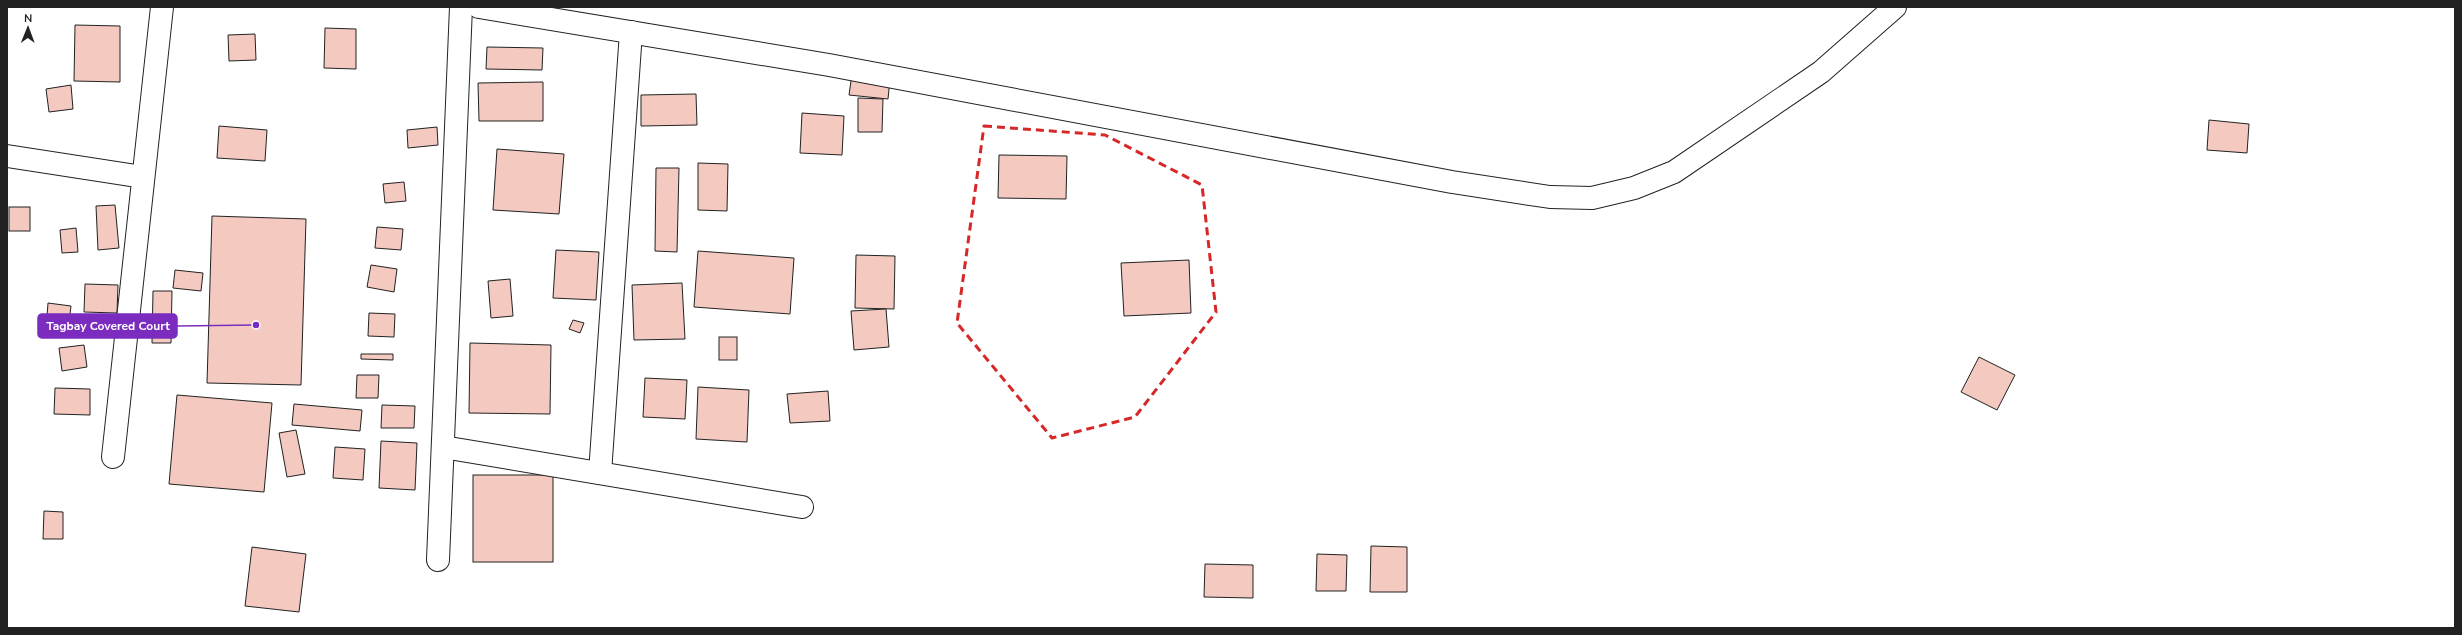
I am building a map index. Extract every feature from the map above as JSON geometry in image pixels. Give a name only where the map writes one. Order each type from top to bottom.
[{"type":"street","points":[[113,457],[162,7]]},
{"type":"street","points":[[438,560],[461,7]]},
{"type":"street","points":[[479,7],[829,65],[1452,182],[1550,197],[1592,198],[1634,188],[1674,172],[1822,72],[1895,7]]},
{"type":"street","points":[[600,473],[631,32]]},
{"type":"street","points":[[7,156],[143,176]]},
{"type":"street","points":[[443,447],[802,507]]},
{"type":"highlighted area","points":[[984,126],[1105,135],[1202,185],[1216,312],[1135,417],[1052,438],[957,323]]},
{"type":"building","points":[[75,25],[120,26],[120,82],[74,81]]},
{"type":"building","points":[[325,28],[356,29],[356,69],[324,68]]},
{"type":"building","points":[[255,34],[256,60],[229,61],[228,35]]},
{"type":"building","points":[[487,47],[543,48],[542,70],[486,69]]},
{"type":"building","points":[[852,74],[890,79],[888,99],[849,95]]},
{"type":"building","points":[[543,82],[543,121],[479,121],[478,83]]},
{"type":"building","points":[[71,85],[73,109],[49,112],[46,89]]},
{"type":"building","points":[[696,94],[697,125],[641,126],[641,95]]},
{"type":"building","points":[[858,98],[883,99],[882,132],[858,132]]},
{"type":"building","points":[[802,113],[844,116],[842,155],[800,153]]},
{"type":"building","points":[[2209,120],[2249,124],[2247,153],[2207,150]]},
{"type":"building","points":[[219,126],[267,130],[265,161],[217,158]]},
{"type":"building","points":[[437,127],[438,145],[408,148],[407,130]]},
{"type":"building","points":[[497,149],[564,154],[559,214],[493,210]]},
{"type":"building","points":[[999,155],[1067,156],[1066,199],[998,198]]},
{"type":"building","points":[[698,163],[728,164],[727,211],[698,210]]},
{"type":"building","points":[[656,168],[679,168],[677,252],[655,251]]},
{"type":"building","points":[[404,182],[406,201],[385,203],[383,184]]},
{"type":"building","points":[[115,205],[119,248],[98,250],[96,206]]},
{"type":"building","points":[[9,207],[30,207],[30,231],[9,231]]},
{"type":"building","points":[[212,216],[306,219],[301,385],[207,383]]},
{"type":"building","points":[[377,227],[403,229],[401,250],[375,248]]},
{"type":"building","points":[[76,228],[78,252],[62,253],[60,230]]},
{"type":"building","points":[[556,250],[599,252],[596,300],[553,298]]},
{"type":"building","points":[[698,251],[794,258],[790,314],[694,307]]},
{"type":"building","points":[[856,255],[895,256],[894,309],[855,308]]},
{"type":"building","points":[[1189,260],[1191,313],[1124,316],[1121,263]]},
{"type":"building","points":[[371,265],[397,269],[394,292],[367,287]]},
{"type":"building","points":[[175,270],[203,273],[201,291],[173,288]]},
{"type":"building","points":[[510,279],[513,316],[491,318],[488,281]]},
{"type":"building","points":[[682,283],[685,339],[634,340],[632,285]]},
{"type":"building","points":[[85,284],[118,285],[117,313],[84,312]]},
{"type":"building","points":[[153,291],[172,291],[171,343],[152,343]]},
{"type":"building","points":[[48,303],[71,306],[68,331],[46,329]]},
{"type":"building","points":[[886,309],[889,347],[854,350],[851,311]]},
{"type":"building","points":[[369,313],[395,314],[394,337],[368,336]]},
{"type":"building","points":[[573,320],[584,323],[580,333],[569,329]]},
{"type":"building","points":[[719,337],[737,337],[737,360],[719,360]]},
{"type":"building","points":[[470,343],[551,345],[550,414],[469,413]]},
{"type":"building","points":[[84,345],[87,367],[62,371],[59,348]]},
{"type":"building","points":[[361,354],[393,354],[393,360],[361,359]]},
{"type":"building","points":[[1979,357],[2015,375],[1997,410],[1961,392]]},
{"type":"building","points":[[357,375],[379,375],[378,398],[356,398]]},
{"type":"building","points":[[645,378],[687,380],[685,419],[643,417]]},
{"type":"building","points":[[698,387],[749,390],[747,442],[696,439]]},
{"type":"building","points":[[55,388],[90,389],[90,415],[54,414]]},
{"type":"building","points":[[828,391],[830,421],[790,423],[787,394]]},
{"type":"building","points":[[177,395],[272,403],[264,492],[169,484]]},
{"type":"building","points":[[294,404],[362,410],[360,431],[292,425]]},
{"type":"building","points":[[382,405],[415,406],[414,428],[381,428]]},
{"type":"building","points":[[296,430],[305,474],[287,477],[279,433]]},
{"type":"building","points":[[381,441],[417,443],[415,490],[379,488]]},
{"type":"building","points":[[335,447],[365,449],[363,480],[333,478]]},
{"type":"building","points":[[473,475],[553,475],[553,562],[473,562]]},
{"type":"building","points":[[44,511],[63,512],[63,539],[43,539]]},
{"type":"building","points":[[1371,546],[1407,547],[1407,592],[1370,592]]},
{"type":"building","points":[[252,547],[306,554],[299,612],[245,606]]},
{"type":"building","points":[[1317,554],[1347,555],[1346,591],[1316,591]]},
{"type":"building","points":[[1205,564],[1253,565],[1253,598],[1204,597]]},
{"type":"place","name":"Tagbay Covered Court","points":[[256,325]]}]
